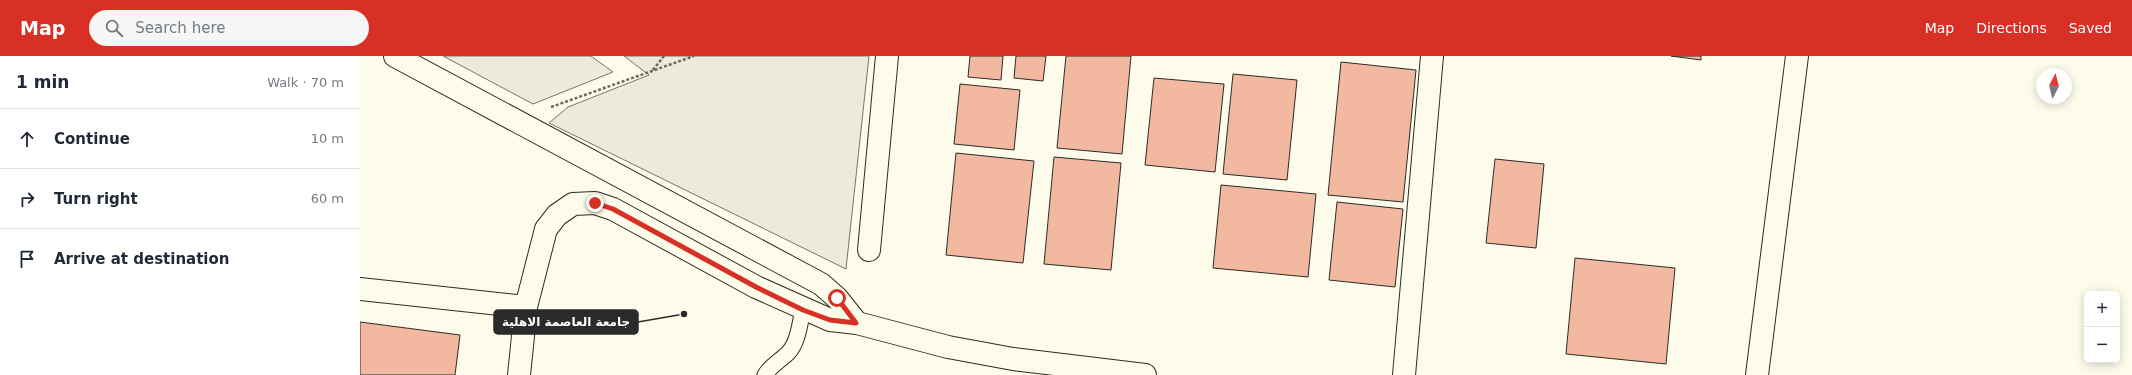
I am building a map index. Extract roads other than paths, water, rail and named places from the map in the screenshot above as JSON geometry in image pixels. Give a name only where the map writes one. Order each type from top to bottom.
[{"type":"street","points":[[395,56],[821,284],[837,298],[856,323]]},
{"type":"street","points":[[869,250],[887,56]]},
{"type":"street","points":[[1404,375],[1432,56]]},
{"type":"street","points":[[1757,375],[1797,56]]},
{"type":"street","points":[[519,375],[526,307],[546,229],[557,215],[573,204],[595,203],[613,209],[756,287],[803,310],[830,320],[856,323],[948,347],[999,357],[1145,375]]},
{"type":"street","points":[[360,288],[526,307]]},
{"type":"lane","points":[[765,375],[770,367],[791,349],[795,342],[803,310]]},
{"type":"place","name":"جامعة العاصمة الاهلية","points":[[684,314]]}]
